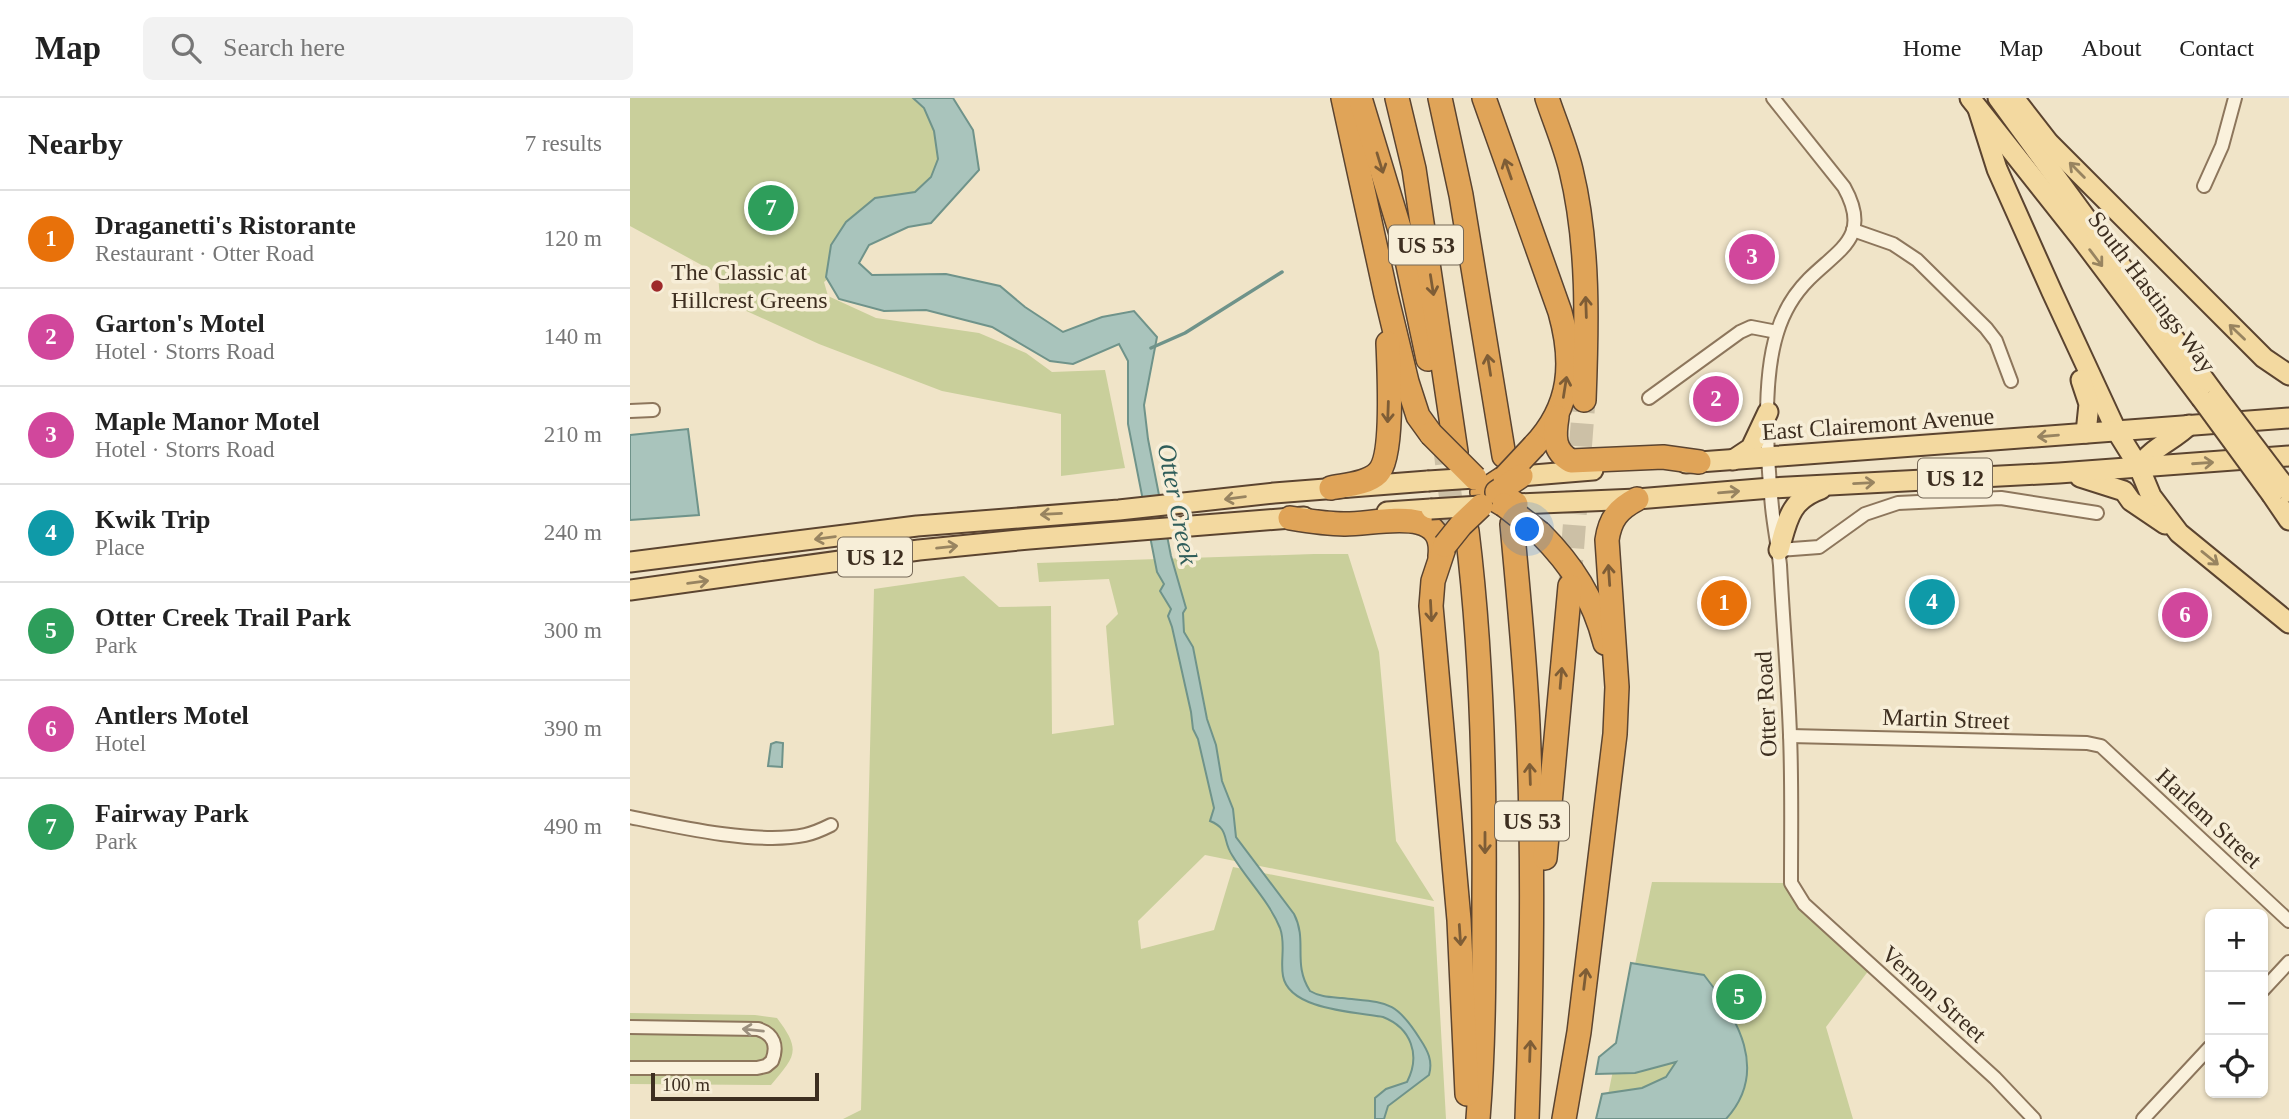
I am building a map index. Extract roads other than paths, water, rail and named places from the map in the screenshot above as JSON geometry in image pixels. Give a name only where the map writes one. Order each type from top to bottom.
[{"type":"highway","points":[[1343,98],[1413,404],[1423,425],[1496,490],[1572,567],[1587,594],[1600,626],[1607,662],[1612,765]]},
{"type":"highway","points":[[1360,98],[1402,237],[1444,442]]},
{"type":"highway","name":"US 53","points":[[1397,98],[1414,169],[1444,442]]},
{"type":"highway","name":"US 53","points":[[1440,98],[1461,195],[1496,490],[1528,722],[1533,965],[1527,1119]]},
{"type":"highway","points":[[1484,98],[1564,325],[1567,369],[1554,439],[1556,445],[1571,461],[1663,457],[1699,462]]},
{"type":"highway","points":[[1547,98],[1571,170],[1584,251],[1587,325],[1584,400]]},
{"type":"highway","points":[[1331,488],[1369,479],[1380,471],[1385,461],[1389,390],[1386,295]]},
{"type":"highway","points":[[1468,1119],[1460,932],[1431,607],[1433,581],[1461,525],[1496,490],[1558,417]]},
{"type":"highway","points":[[1564,1119],[1578,1032],[1612,765],[1617,687],[1607,540],[1612,519],[1622,507],[1637,499]]},
{"type":"highway","points":[[1290,518],[1346,525],[1417,521],[1429,526],[1439,537],[1452,544]]},
{"type":"highway","name":"US 53","points":[[1452,544],[1478,641],[1485,804],[1484,1034],[1478,1119]]},
{"type":"highway","points":[[1533,965],[1570,586]]},
{"type":"main road","name":"South Hastings Way","points":[[1998,98],[2280,494],[2289,520]]},
{"type":"main road","points":[[2014,98],[2049,143],[2264,358],[2289,375]]},
{"type":"main road","name":"South Hastings Way","points":[[1974,104],[2209,397]]},
{"type":"main road","points":[[1974,104],[1997,169],[2116,430],[2140,467],[2151,496],[2179,533]]},
{"type":"main road","points":[[2052,292],[2067,346],[2089,404],[2086,433]]},
{"type":"main road","points":[[1732,460],[1751,448],[1768,412]]},
{"type":"main road","name":"East Clairemont Avenue","points":[[1290,518],[1431,509],[1496,490],[1699,462],[2289,418]]},
{"type":"main road","points":[[2140,467],[2149,455],[2176,438],[2189,425]]},
{"type":"main road","name":"East Clairemont Avenue","points":[[1331,488],[1429,481],[1496,490],[1544,502],[1637,499],[1771,488],[2059,473],[2289,456]]},
{"type":"main road","points":[[2059,473],[2124,491],[2131,501],[2179,533],[2289,623]]},
{"type":"main road","points":[[1779,550],[1787,521],[1798,501],[1805,495],[1831,485]]},
{"type":"main road","name":"US 12","points":[[630,562],[917,526],[1119,510],[1331,488]]},
{"type":"main road","name":"US 12","points":[[630,590],[919,550],[1290,518]]},
{"type":"main road","points":[[630,572],[678,565],[728,551]]},
{"type":"main road","points":[[630,554],[695,554]]},
{"type":"street","points":[[1773,98],[1843,187],[1852,210],[1853,230],[1893,244],[1917,260],[1991,334],[2011,381]]},
{"type":"street","points":[[2204,187],[2221,146],[2235,98]]},
{"type":"street","name":"Otter Road","points":[[1804,904],[1791,883],[1790,736],[1779,550],[1771,488],[1768,412],[1771,365],[1777,332],[1797,293],[1843,250],[1853,230]]},
{"type":"street","points":[[1649,398],[1740,332],[1752,327],[1777,332]]},
{"type":"street","points":[[630,411],[653,411]]},
{"type":"street","points":[[1779,550],[1819,547],[1865,514],[1898,503],[2001,498],[2097,513]]},
{"type":"street","name":"Martin Street","points":[[1790,736],[2087,743],[2101,746]]},
{"type":"street","name":"Harlem Street","points":[[2101,746],[2289,921]]},
{"type":"street","points":[[630,817],[699,831],[751,836],[806,835],[831,825]]},
{"type":"street","name":"Vernon Street","points":[[1804,904],[1995,1078],[2034,1119]]},
{"type":"street","points":[[2268,984],[2289,961]]},
{"type":"street","points":[[630,1027],[758,1029],[771,1036],[775,1053],[766,1066],[757,1068],[630,1068]]},
{"type":"street","points":[[2143,1119],[2205,1052]]},
{"type":"water","points":[[913,98],[953,98],[973,130],[979,170],[931,223],[908,227],[869,245],[859,263],[872,275],[946,274],[1000,286],[1025,307],[1063,332],[1102,317],[1134,311],[1157,337],[1144,405],[1148,439],[1171,556],[1186,608],[1183,613],[1184,632],[1193,647],[1222,781],[1233,809],[1236,837],[1294,914],[1300,933],[1302,971],[1310,991],[1325,996],[1388,1005],[1403,1016],[1425,1048],[1430,1061],[1429,1075],[1388,1106],[1384,1119],[1375,1119],[1375,1098],[1386,1089],[1407,1082],[1413,1052],[1407,1035],[1383,1017],[1310,1003],[1288,987],[1282,970],[1283,946],[1280,928],[1229,850],[1223,831],[1210,821],[1214,808],[1168,616],[1171,609],[1160,591],[1164,584],[1157,572],[1128,424],[1128,361],[1119,344],[1073,364],[1050,361],[992,327],[926,310],[884,311],[839,299],[826,277],[831,245],[846,222],[875,198],[915,192],[931,177],[938,159],[934,131],[924,108]]},
{"type":"water","points":[[688,429],[699,515],[630,520],[630,435]]},
{"type":"water","points":[[783,743],[782,767],[768,766],[771,744]]},
{"type":"water","points":[[1631,963],[1704,975],[1728,1008],[1744,1045],[1747,1063],[1746,1082],[1739,1101],[1726,1119],[1596,1119],[1602,1094],[1642,1088],[1666,1077],[1676,1062],[1635,1073],[1596,1074],[1599,1057],[1616,1043]]},
{"type":"waterway","points":[[1151,348],[1185,333],[1282,272]]},
{"type":"tunnel","points":[[1570,582],[1584,400]]},
{"type":"tunnel","points":[[1444,441],[1454,528]]},
{"type":"place","name":"Fairway Park","points":[[771,208]]},
{"type":"place","name":"Maple Manor Motel","points":[[1752,257]]},
{"type":"place","name":"The Classic at Hillcrest Greens","points":[[657,286]]},
{"type":"place","name":"Garton's Motel","points":[[1716,399]]},
{"type":"place","name":"Kwik Trip","points":[[1932,602]]},
{"type":"place","name":"Draganetti's Ristorante","points":[[1724,603]]},
{"type":"place","name":"Antlers Motel","points":[[2185,615]]},
{"type":"place","name":"Otter Creek Trail Park","points":[[1739,997]]},
{"type":"water label","name":"Otter Creek","points":[[1178,504]]}]
